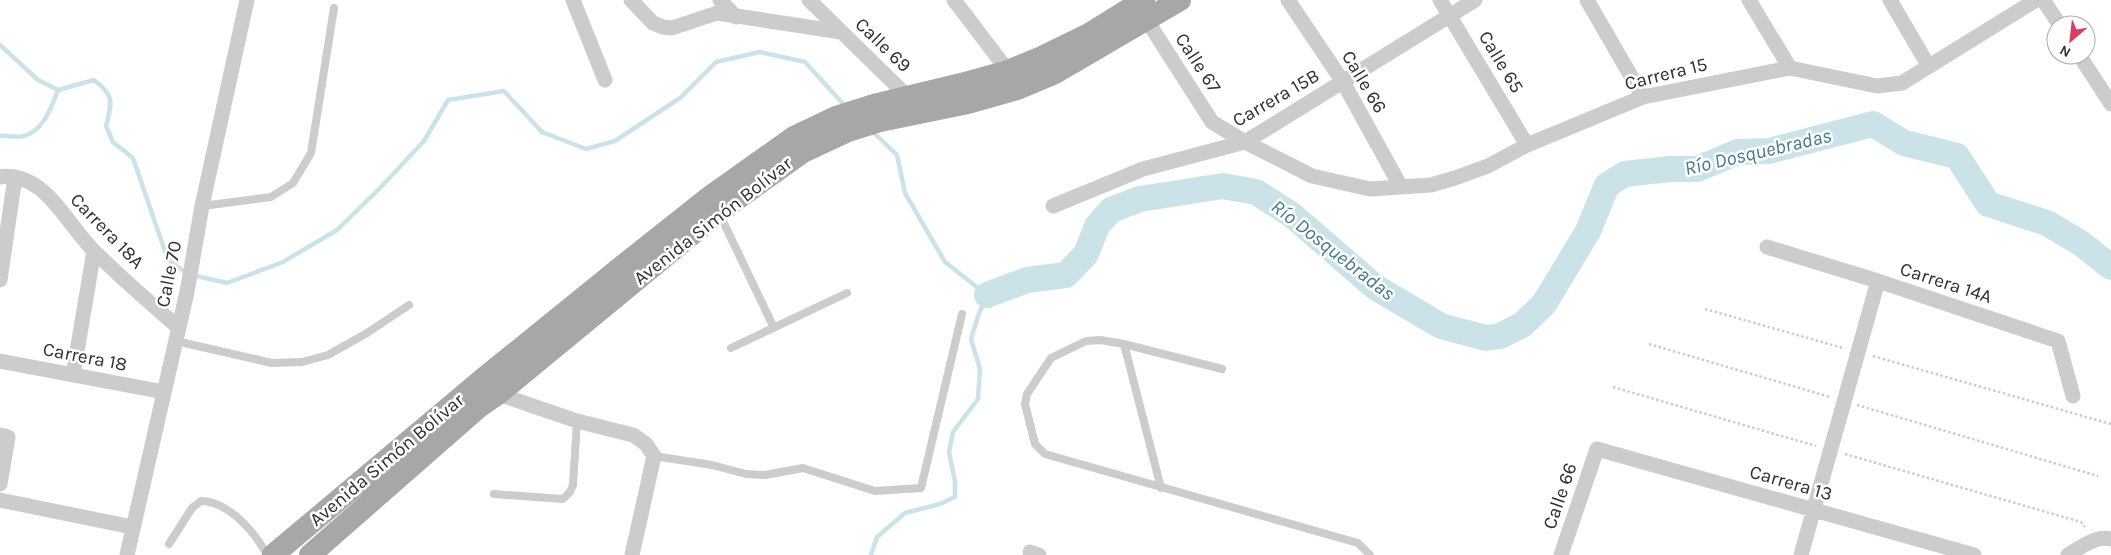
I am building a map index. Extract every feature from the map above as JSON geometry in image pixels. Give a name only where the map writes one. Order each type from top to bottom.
[{"type":"main road","name":"Avenida Simón Bolívar","points":[[310,555],[479,407],[498,394],[708,198],[794,137],[877,113],[908,97],[1008,71],[1145,9],[1180,0]]},
{"type":"main road","name":"Avenida Simón Bolívar","points":[[877,113],[968,103],[1017,89],[1055,73],[1100,48],[1145,9]]},
{"type":"main road","name":"Avenida Simón Bolívar","points":[[273,555],[484,378],[632,270],[719,212],[842,124]]},
{"type":"street","name":"Calle 70","points":[[127,555],[187,292],[202,206],[247,0]]},
{"type":"street","points":[[573,0],[605,80]]},
{"type":"street","points":[[631,0],[653,23],[663,27],[672,28],[717,13],[840,32]]},
{"type":"street","points":[[720,0],[736,17]]},
{"type":"street","name":"Calle 69","points":[[809,0],[908,97]]},
{"type":"street","points":[[954,0],[1008,71]]},
{"type":"street","name":"Calle 66","points":[[1288,0],[1343,82],[1400,186]]},
{"type":"street","name":"Calle 65","points":[[1440,0],[1527,145]]},
{"type":"street","name":"Carrera 15B","points":[[1053,206],[1143,169],[1244,142],[1475,0]]},
{"type":"street","points":[[1587,0],[1643,97]]},
{"type":"street","points":[[1890,0],[1928,66]]},
{"type":"street","name":"Carrera 15","points":[[1244,142],[1312,176],[1370,189],[1431,184],[1455,178],[1488,166],[1527,145],[1643,97],[1790,68],[1877,86],[1902,83],[2036,0]]},
{"type":"street","points":[[2043,0],[2053,15]]},
{"type":"street","points":[[1756,2],[1790,68]]},
{"type":"street","name":"Calle 67","points":[[1145,9],[1212,122],[1244,142]]},
{"type":"street","points":[[2086,65],[2111,104]]},
{"type":"street","points":[[0,280],[8,177]]},
{"type":"street","name":"Carrera 18A","points":[[8,177],[29,181],[41,189],[94,251],[177,334]]},
{"type":"street","name":"Carrera 14A","points":[[1767,247],[1878,281],[2058,341],[2073,396]]},
{"type":"street","points":[[73,375],[94,251]]},
{"type":"street","points":[[1801,555],[1878,281]]},
{"type":"street","name":"Carrera 18","points":[[0,361],[164,392]]},
{"type":"street","points":[[498,394],[577,421],[633,435],[646,444],[654,456],[632,555]]},
{"type":"street","points":[[0,435],[8,437],[0,484]]},
{"type":"street","name":"Calle 66","points":[[1561,555],[1597,449]]},
{"type":"street","name":"Carrera 13","points":[[1597,449],[1974,555]]},
{"type":"street","points":[[0,500],[132,527]]},
{"type":"street","points":[[2068,555],[2104,540]]},
{"type":"lane","points":[[202,206],[223,201],[271,197],[292,183],[311,153],[334,8]]},
{"type":"lane","points":[[719,212],[774,328]]},
{"type":"lane","points":[[731,348],[848,293]]},
{"type":"lane","points":[[177,334],[272,363],[302,362],[328,355],[367,334],[409,305]]},
{"type":"lane","points":[[654,456],[712,465],[746,474],[765,474],[803,468],[875,492],[921,488],[962,314]]},
{"type":"lane","points":[[1222,369],[1124,344],[1100,340],[1086,341],[1051,358],[1026,394],[1024,404],[1035,444],[1045,454],[1358,543],[1370,555]]},
{"type":"lane","points":[[1124,344],[1161,488]]},
{"type":"lane","points":[[494,494],[563,499],[570,492],[573,485],[577,421]]},
{"type":"lane","points":[[168,544],[192,508],[201,501],[208,501],[228,510],[247,527],[267,555]]},
{"type":"path","points":[[1705,309],[2111,424]]},
{"type":"path","points":[[1649,344],[2098,476]]},
{"type":"path","points":[[1613,387],[2081,522],[2104,540]]},
{"type":"waterway","points":[[0,45],[38,80],[58,90]]},
{"type":"waterway","points":[[0,136],[21,137],[31,133],[46,118],[58,90],[94,80],[109,95],[110,111],[106,126],[113,142],[133,158],[168,260],[188,274],[227,283],[283,262],[337,230],[424,141],[448,100],[504,91],[542,132],[586,149],[615,141],[680,98],[716,62],[760,52],[805,62],[846,107]]},
{"type":"waterway","name":"Río Dosquebradas","points":[[987,295],[1027,280],[1066,275],[1086,254],[1097,226],[1111,210],[1140,199],[1223,186],[1256,192],[1292,215],[1375,287],[1441,326],[1486,338],[1500,336],[1522,325],[1544,304],[1588,231],[1607,185],[1625,174],[1670,169],[1697,169],[1738,152],[1769,151],[1873,124],[1904,143],[1957,156],[1988,204],[2047,223],[2082,244],[2111,267]]},
{"type":"waterway","points":[[871,555],[877,537],[905,513],[940,504],[955,497],[955,482],[949,452],[953,432],[978,399],[980,369],[971,339],[987,295],[945,262],[905,193],[897,155],[872,131]]}]
